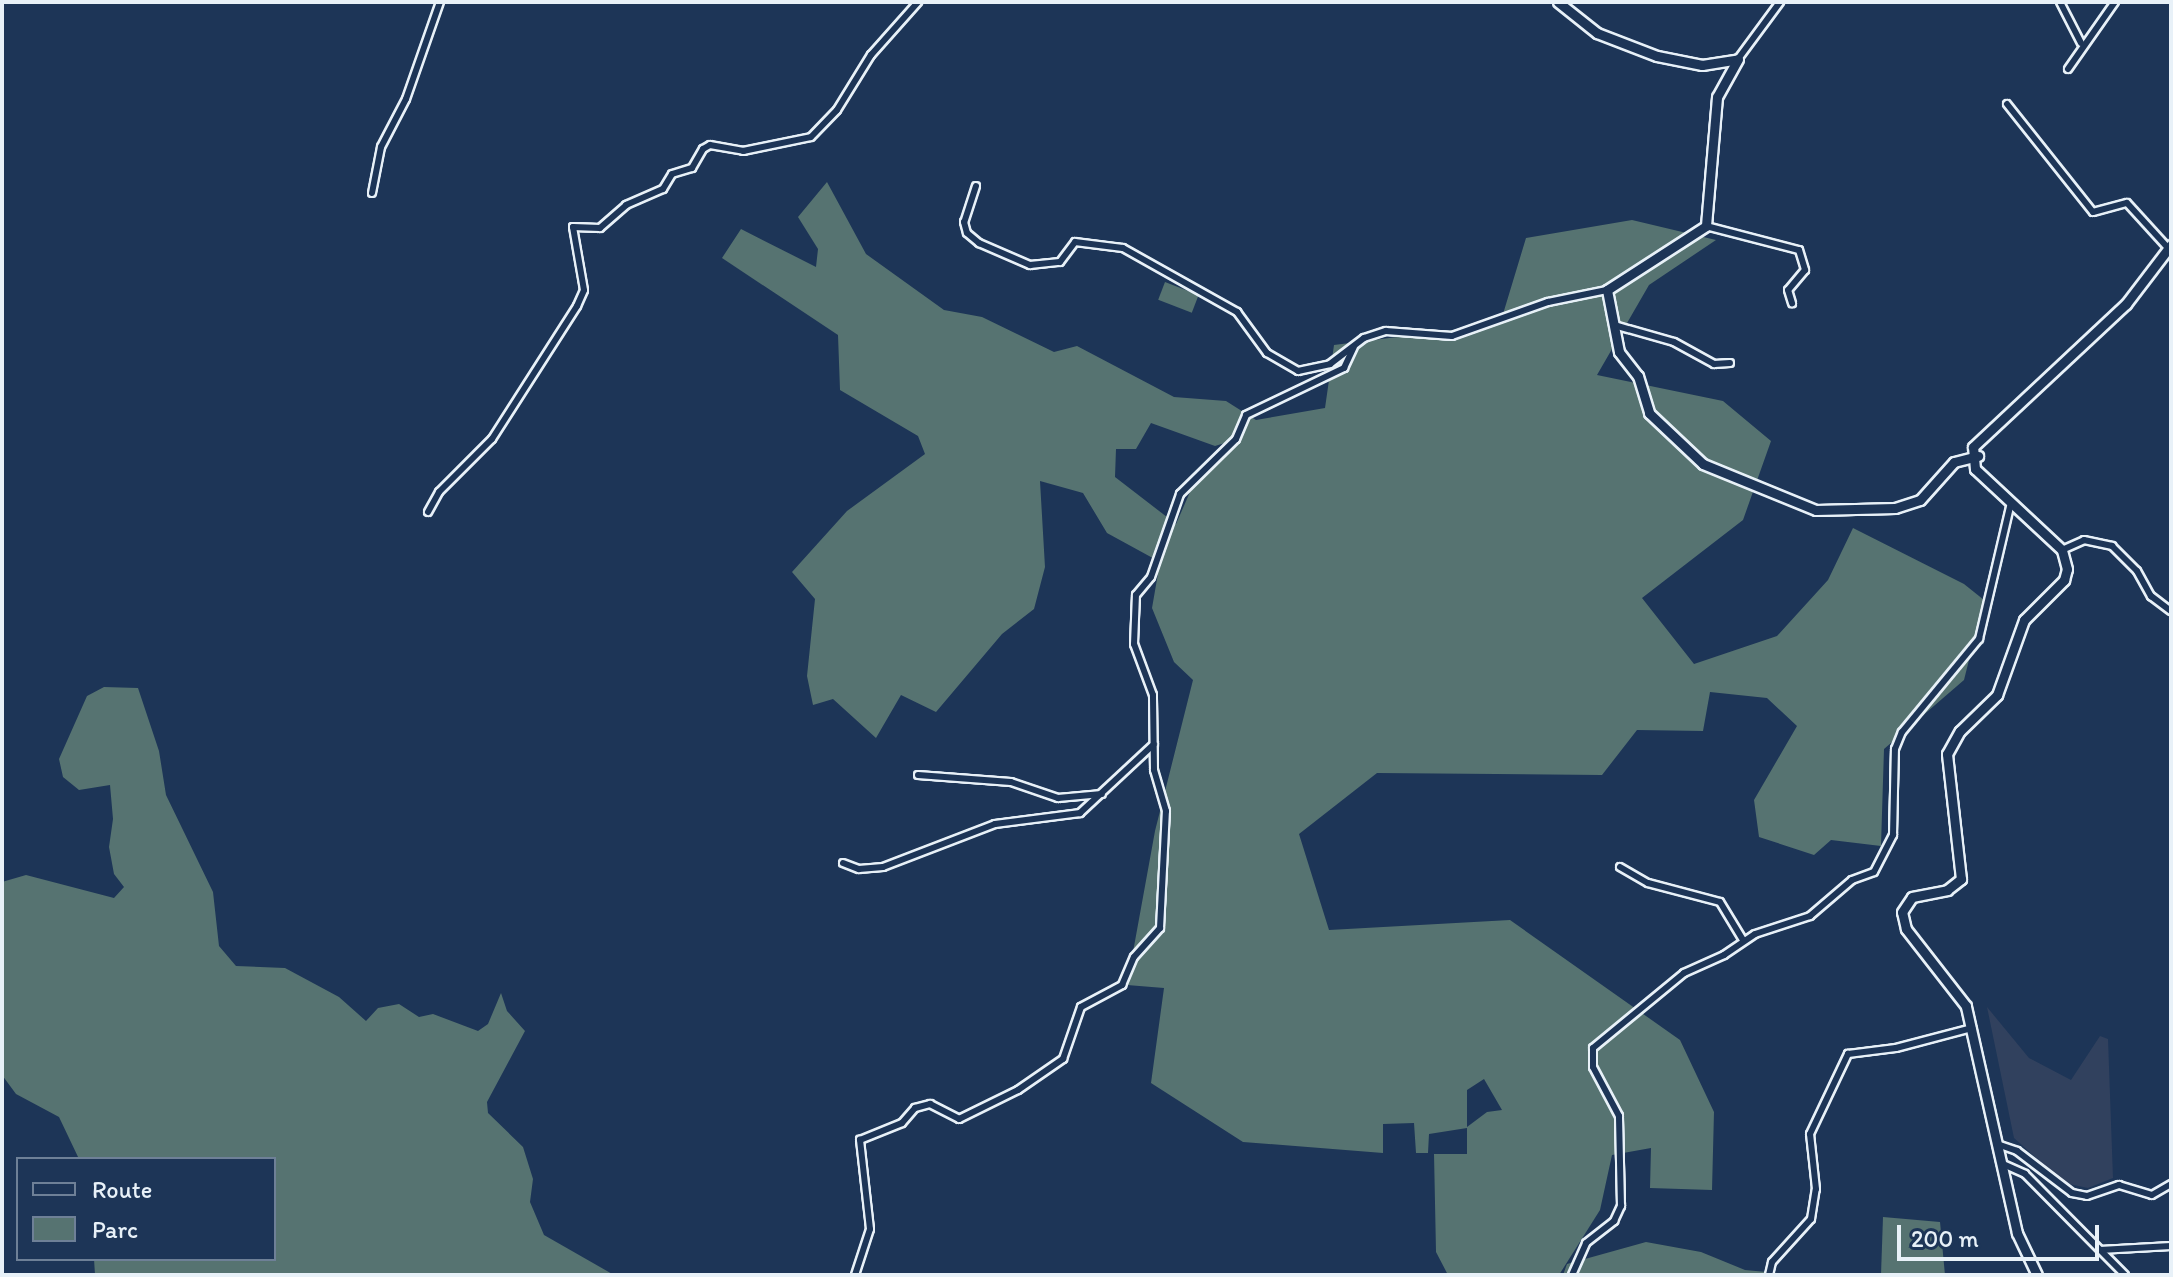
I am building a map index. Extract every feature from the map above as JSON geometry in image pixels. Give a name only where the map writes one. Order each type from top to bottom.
[{"type":"street","points":[[372,193],[381,147],[406,99],[440,2]]},
{"type":"street","points":[[428,512],[439,492],[492,439],[584,290],[573,227],[600,228],[626,205],[663,189],[672,174],[692,168],[696,158],[710,145],[743,151],[811,137],[837,110],[871,55],[918,2]]},
{"type":"street","points":[[1558,2],[1597,33],[1657,56],[1702,65],[1738,59]]},
{"type":"street","points":[[1706,226],[1717,97],[1738,59],[1780,2]]},
{"type":"street","points":[[2060,2],[2081,43]]},
{"type":"street","points":[[2068,69],[2115,2]]},
{"type":"street","points":[[1607,290],[1622,362],[1638,376],[1649,413],[1691,456],[1794,497],[1810,508],[1895,508],[1920,500],[1943,470],[1974,457],[1992,426],[2126,304],[2170,247],[2127,203],[2093,212],[2007,104]]},
{"type":"street","points":[[976,186],[964,222],[967,233],[979,243],[1030,265],[1060,262],[1075,242],[1123,248],[1237,312],[1267,353],[1298,371],[1320,368],[1364,338],[1404,328],[1452,336],[1548,302],[1607,290],[1706,226],[1799,250],[1805,270],[1788,290],[1792,303]]},
{"type":"street","points":[[1612,325],[1674,342],[1714,364],[1730,363]]},
{"type":"street","points":[[855,1275],[870,1229],[860,1140],[902,1123],[915,1108],[930,1104],[959,1119],[1018,1090],[1063,1059],[1081,1007],[1122,985],[1134,957],[1160,928],[1166,811],[1154,770],[1153,695],[1134,644],[1136,595],[1151,577],[1172,510],[1194,476],[1236,439],[1246,415],[1344,368],[1354,347]]},
{"type":"street","points":[[1974,457],[1991,483],[2062,550],[2064,580],[2033,606],[1997,695],[1960,731],[1947,754],[1961,879],[1947,890],[1912,897],[1902,912],[1906,929],[1958,991],[1972,1028],[2023,1251],[2037,1275]]},
{"type":"street","points":[[1572,1275],[1586,1243],[1614,1221],[1621,1206],[1619,1116],[1593,1067],[1593,1048],[1684,973],[1724,955],[1743,940],[1810,916],[1852,880],[1874,872],[1886,853],[1898,810],[1895,749],[1902,732],[1979,639],[2011,503]]},
{"type":"street","points":[[2062,550],[2084,540],[2112,546],[2137,571],[2151,596],[2171,611]]},
{"type":"street","points":[[843,863],[859,869],[883,867],[995,824],[1080,813],[1154,744]]},
{"type":"street","points":[[918,775],[1011,782],[1058,798],[1102,794]]},
{"type":"street","points":[[1620,867],[1648,883],[1720,902],[1743,940]]},
{"type":"street","points":[[1769,1275],[1772,1262],[1811,1219],[1816,1189],[1810,1134],[1848,1054],[1896,1048],[1972,1028]]},
{"type":"street","points":[[2000,1145],[2017,1151],[2072,1193],[2087,1196],[2119,1185],[2152,1195],[2171,1184]]},
{"type":"street","points":[[2003,1164],[2025,1174],[2125,1275]]},
{"type":"street","points":[[2006,1178],[2025,1174]]},
{"type":"street","points":[[2100,1250],[2171,1246]]},
{"type":"shaded area","points":[[1987,1007],[2029,1058],[2071,1080],[2100,1036],[2108,1039],[2113,1178],[2088,1188],[2064,1183],[2014,1138]]},
{"type":"green space","points":[[827,182],[866,254],[944,310],[982,317],[1054,352],[1077,346],[1174,397],[1226,401],[1256,420],[1325,408],[1334,345],[1500,324],[1526,238],[1632,220],[1716,240],[1649,285],[1597,375],[1723,401],[1771,441],[1743,520],[1642,598],[1694,664],[1777,636],[1828,580],[1853,528],[1964,584],[1984,600],[1964,680],[1884,749],[1881,846],[1831,840],[1814,855],[1759,837],[1754,800],[1797,726],[1767,698],[1710,692],[1703,731],[1637,730],[1602,775],[1377,773],[1299,834],[1329,930],[1510,920],[1680,1040],[1714,1112],[1712,1190],[1650,1188],[1651,1148],[1612,1155],[1600,1210],[1559,1275],[1448,1275],[1436,1252],[1434,1154],[1467,1154],[1467,1128],[1429,1134],[1428,1153],[1416,1153],[1414,1123],[1383,1124],[1383,1153],[1243,1142],[1151,1083],[1164,988],[1127,985],[1155,831],[1193,680],[1174,662],[1152,608],[1160,562],[1107,533],[1083,493],[1040,481],[1045,567],[1034,609],[1002,634],[936,712],[901,695],[876,738],[833,699],[813,705],[807,676],[815,599],[792,572],[847,511],[925,454],[918,436],[840,390],[838,335],[722,258],[741,229],[816,267],[818,249],[798,217]],"holes":[[[1151,423],[1215,446],[1238,439],[1190,492],[1176,524],[1115,477],[1116,449],[1136,449]],[[1484,1079],[1502,1110],[1487,1112],[1467,1127],[1467,1090]]]},
{"type":"green space","points":[[1165,282],[1199,295],[1192,313],[1158,300]]},
{"type":"green space","points":[[104,687],[138,688],[159,751],[166,795],[213,892],[219,946],[236,966],[285,968],[339,997],[366,1021],[378,1008],[399,1004],[419,1017],[433,1014],[478,1031],[488,1024],[501,993],[507,1011],[525,1031],[487,1102],[488,1113],[523,1147],[533,1179],[530,1202],[544,1235],[614,1275],[95,1275],[94,1261],[276,1261],[276,1157],[78,1157],[59,1117],[16,1094],[2,1075],[2,882],[26,875],[114,898],[124,887],[114,874],[109,847],[113,819],[110,785],[79,790],[63,777],[59,759],[87,696]]},
{"type":"green space","points":[[1883,1217],[1940,1222],[1945,1275],[1881,1275]]},
{"type":"green space","points":[[1646,1242],[1701,1252],[1745,1270],[1798,1275],[1563,1275],[1567,1264]]}]
